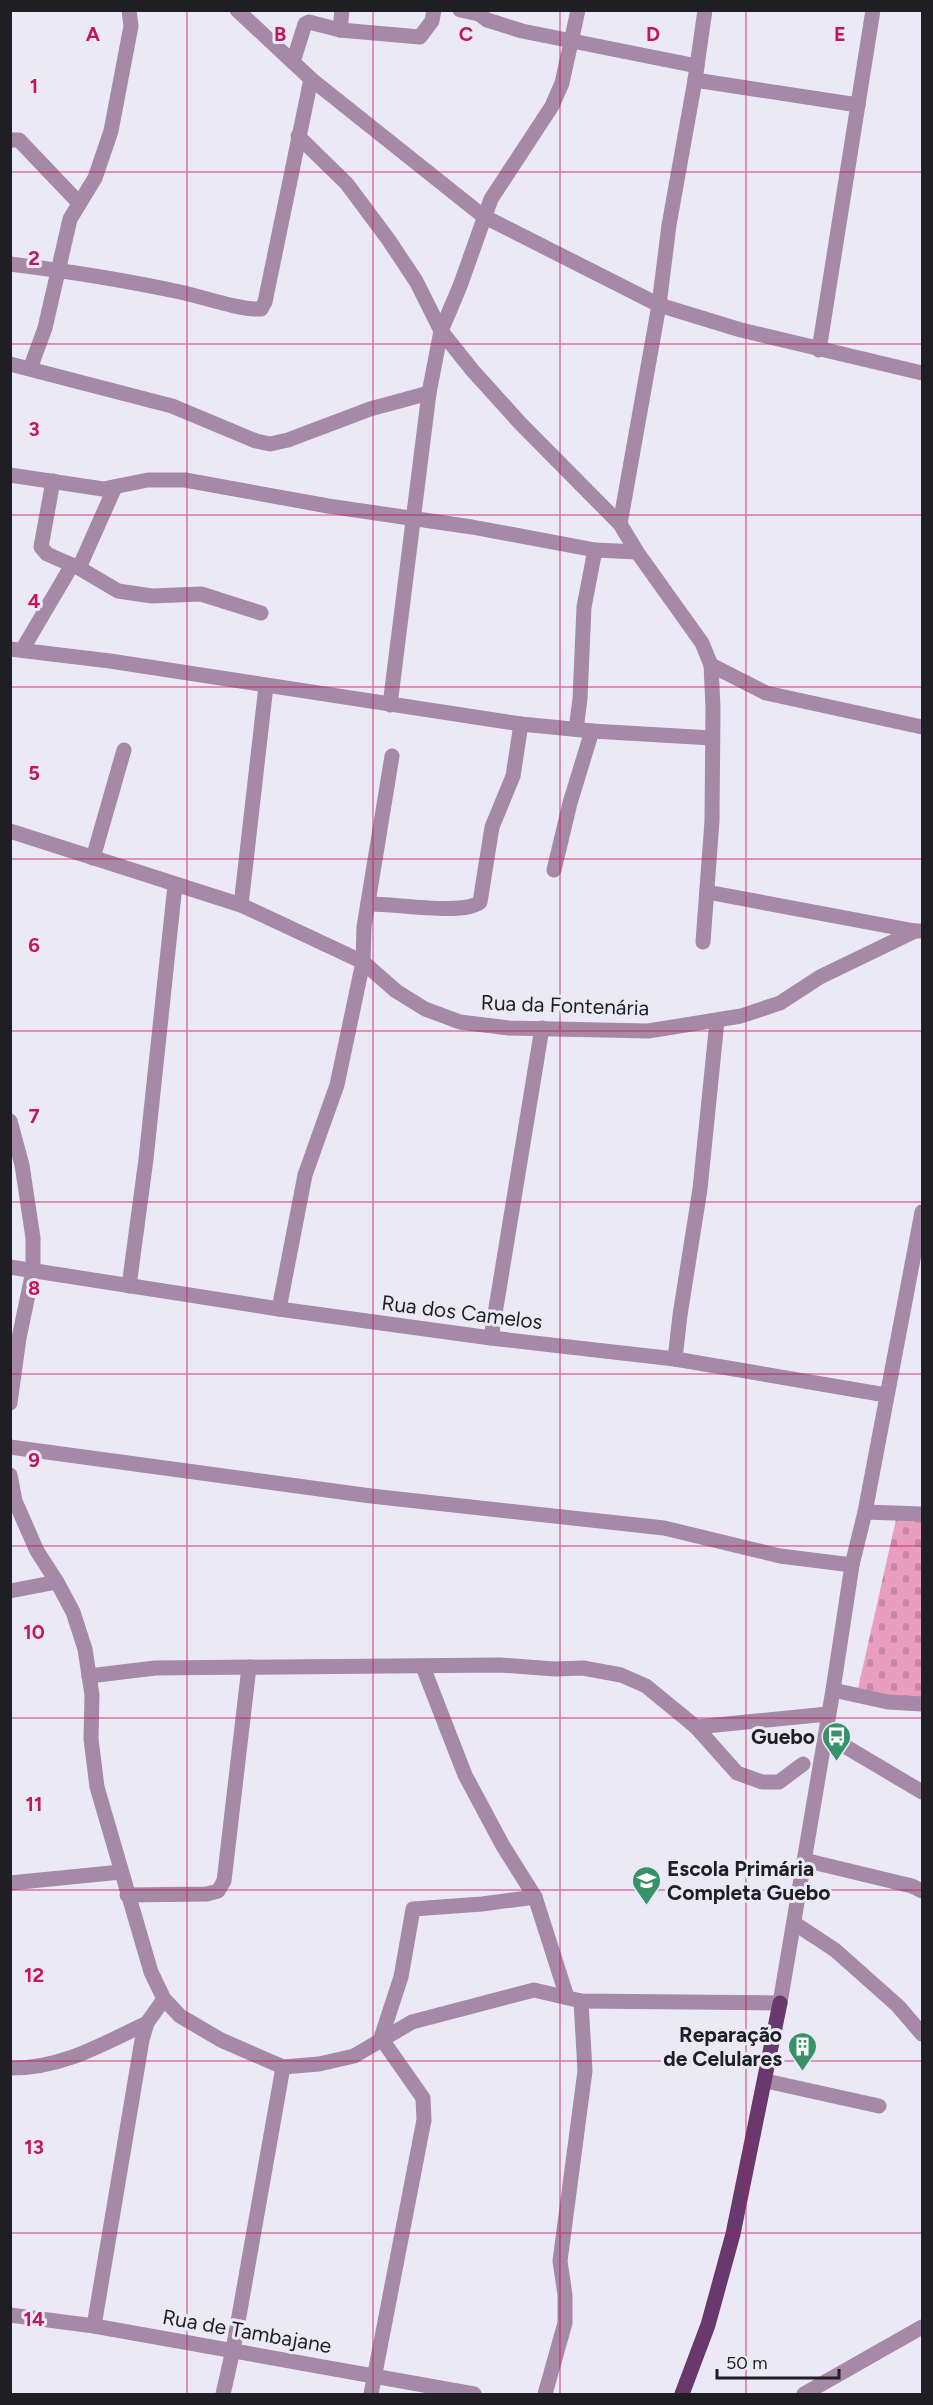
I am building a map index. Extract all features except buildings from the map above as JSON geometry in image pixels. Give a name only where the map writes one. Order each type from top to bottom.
[{"type":"main road","points":[[682,2394],[708,2325],[725,2267],[766,2081],[780,2003]]},
{"type":"street","points":[[30,369],[45,328],[70,219],[95,178],[111,131],[131,26],[129,10]]},
{"type":"street","points":[[237,10],[311,79],[483,216],[659,305],[741,330],[922,373]]},
{"type":"street","points":[[340,30],[342,10]]},
{"type":"street","points":[[293,62],[305,24],[309,22],[340,30],[420,37],[432,21],[434,10]]},
{"type":"street","points":[[460,10],[480,12],[487,20],[522,31],[696,73],[858,105]]},
{"type":"street","points":[[390,705],[412,517],[429,393],[441,331],[460,286],[483,216],[491,199],[552,106],[562,83],[578,10]]},
{"type":"street","points":[[620,524],[659,305],[669,225],[705,10]]},
{"type":"street","points":[[819,350],[873,10]]},
{"type":"street","points":[[10,264],[58,270],[200,296],[248,310],[261,309],[265,302],[311,79]]},
{"type":"street","points":[[298,136],[347,184],[388,239],[416,281],[441,331],[473,371],[520,423],[620,524],[637,552],[702,643],[711,665],[713,708],[712,821],[703,942]]},
{"type":"street","points":[[10,140],[19,140],[79,203]]},
{"type":"street","points":[[10,364],[172,406],[256,441],[270,444],[327,427],[369,409],[429,393]]},
{"type":"street","points":[[10,475],[103,489],[148,480],[185,480],[595,550],[637,552]]},
{"type":"street","points":[[53,482],[41,547],[47,554],[75,566],[107,585],[131,594],[152,596],[201,594],[261,613]]},
{"type":"street","points":[[116,487],[75,566],[16,650],[110,661],[521,724],[712,738]]},
{"type":"street","points":[[576,729],[580,699],[584,607],[595,550]]},
{"type":"street","points":[[711,665],[766,693],[922,727]]},
{"type":"street","points":[[241,905],[266,686]]},
{"type":"street","points":[[369,904],[383,903],[428,908],[469,906],[480,902],[492,827],[513,776],[521,724]]},
{"type":"street","points":[[554,870],[570,803],[592,731]]},
{"type":"street","points":[[93,858],[124,750]]},
{"type":"street","points":[[279,1309],[305,1175],[337,1084],[363,962],[364,927],[392,756]]},
{"type":"street","name":"Rua da Fontenária","points":[[10,831],[241,905],[363,962],[396,991],[434,1012],[460,1022],[509,1028],[648,1031],[741,1016],[780,1004],[820,977],[919,931]]},
{"type":"street","points":[[129,1286],[146,1160],[176,885]]},
{"type":"street","points":[[707,892],[919,931]]},
{"type":"street","points":[[675,1359],[700,1189],[717,1021]]},
{"type":"street","points":[[491,1338],[542,1029]]},
{"type":"street","points":[[10,1121],[22,1165],[33,1238],[33,1271],[19,1338],[10,1403]]},
{"type":"street","points":[[10,1475],[15,1501],[37,1551],[73,1612],[85,1648],[92,1695],[91,1739],[94,1770],[151,1972],[164,2000],[180,2016],[210,2034],[283,2067],[319,2064],[354,2056],[381,2038],[412,2022],[534,1990],[574,1999],[780,2003],[826,1735],[852,1565],[865,1512],[922,1212]]},
{"type":"street","name":"Rua dos Camelos","points":[[10,1267],[279,1309],[491,1338],[675,1359],[886,1395]]},
{"type":"street","points":[[10,1447],[370,1496],[664,1528],[780,1556],[852,1565]]},
{"type":"street","points":[[865,1512],[922,1514]]},
{"type":"street","points":[[10,1591],[57,1582]]},
{"type":"street","points":[[89,1676],[155,1668],[500,1665],[555,1669],[583,1668],[621,1675],[646,1686],[696,1727],[737,1773],[762,1782],[779,1782],[804,1764]]},
{"type":"street","points":[[128,1895],[207,1894],[219,1891],[224,1881],[249,1667]]},
{"type":"street","points":[[423,1667],[465,1775],[503,1846],[535,1897],[574,1999],[585,2071],[560,2261],[565,2295],[565,2323],[545,2394]]},
{"type":"street","points":[[833,1690],[888,1702],[922,1704]]},
{"type":"street","points":[[696,1727],[828,1714]]},
{"type":"street","points":[[826,1735],[922,1792]]},
{"type":"street","points":[[804,1860],[912,1886],[922,1891]]},
{"type":"street","points":[[10,1883],[121,1872]]},
{"type":"street","points":[[381,2038],[401,1977],[413,1909],[535,1897]]},
{"type":"street","points":[[794,1923],[835,1950],[898,2006],[922,2034]]},
{"type":"street","points":[[94,2326],[137,2067],[147,2023],[164,2000]]},
{"type":"street","points":[[10,2068],[36,2067],[66,2061],[147,2023]]},
{"type":"street","points":[[371,2394],[424,2120],[423,2097],[381,2038]]},
{"type":"street","points":[[223,2394],[233,2350],[283,2067]]},
{"type":"street","points":[[766,2081],[879,2106]]},
{"type":"street","name":"Rua de Tambajane","points":[[10,2315],[94,2326],[474,2394]]},
{"type":"street","points":[[804,2394],[922,2327]]},
{"type":"green space","points":[[897,1515],[922,1516],[922,1701],[857,1693]]},
{"type":"place","name":"Guebo","points":[[836,1762]]},
{"type":"place","name":"Escola Primária Completa Guebo","points":[[646,1906]]},
{"type":"place","name":"Reparação de Celulares","points":[[803,2072]]}]
